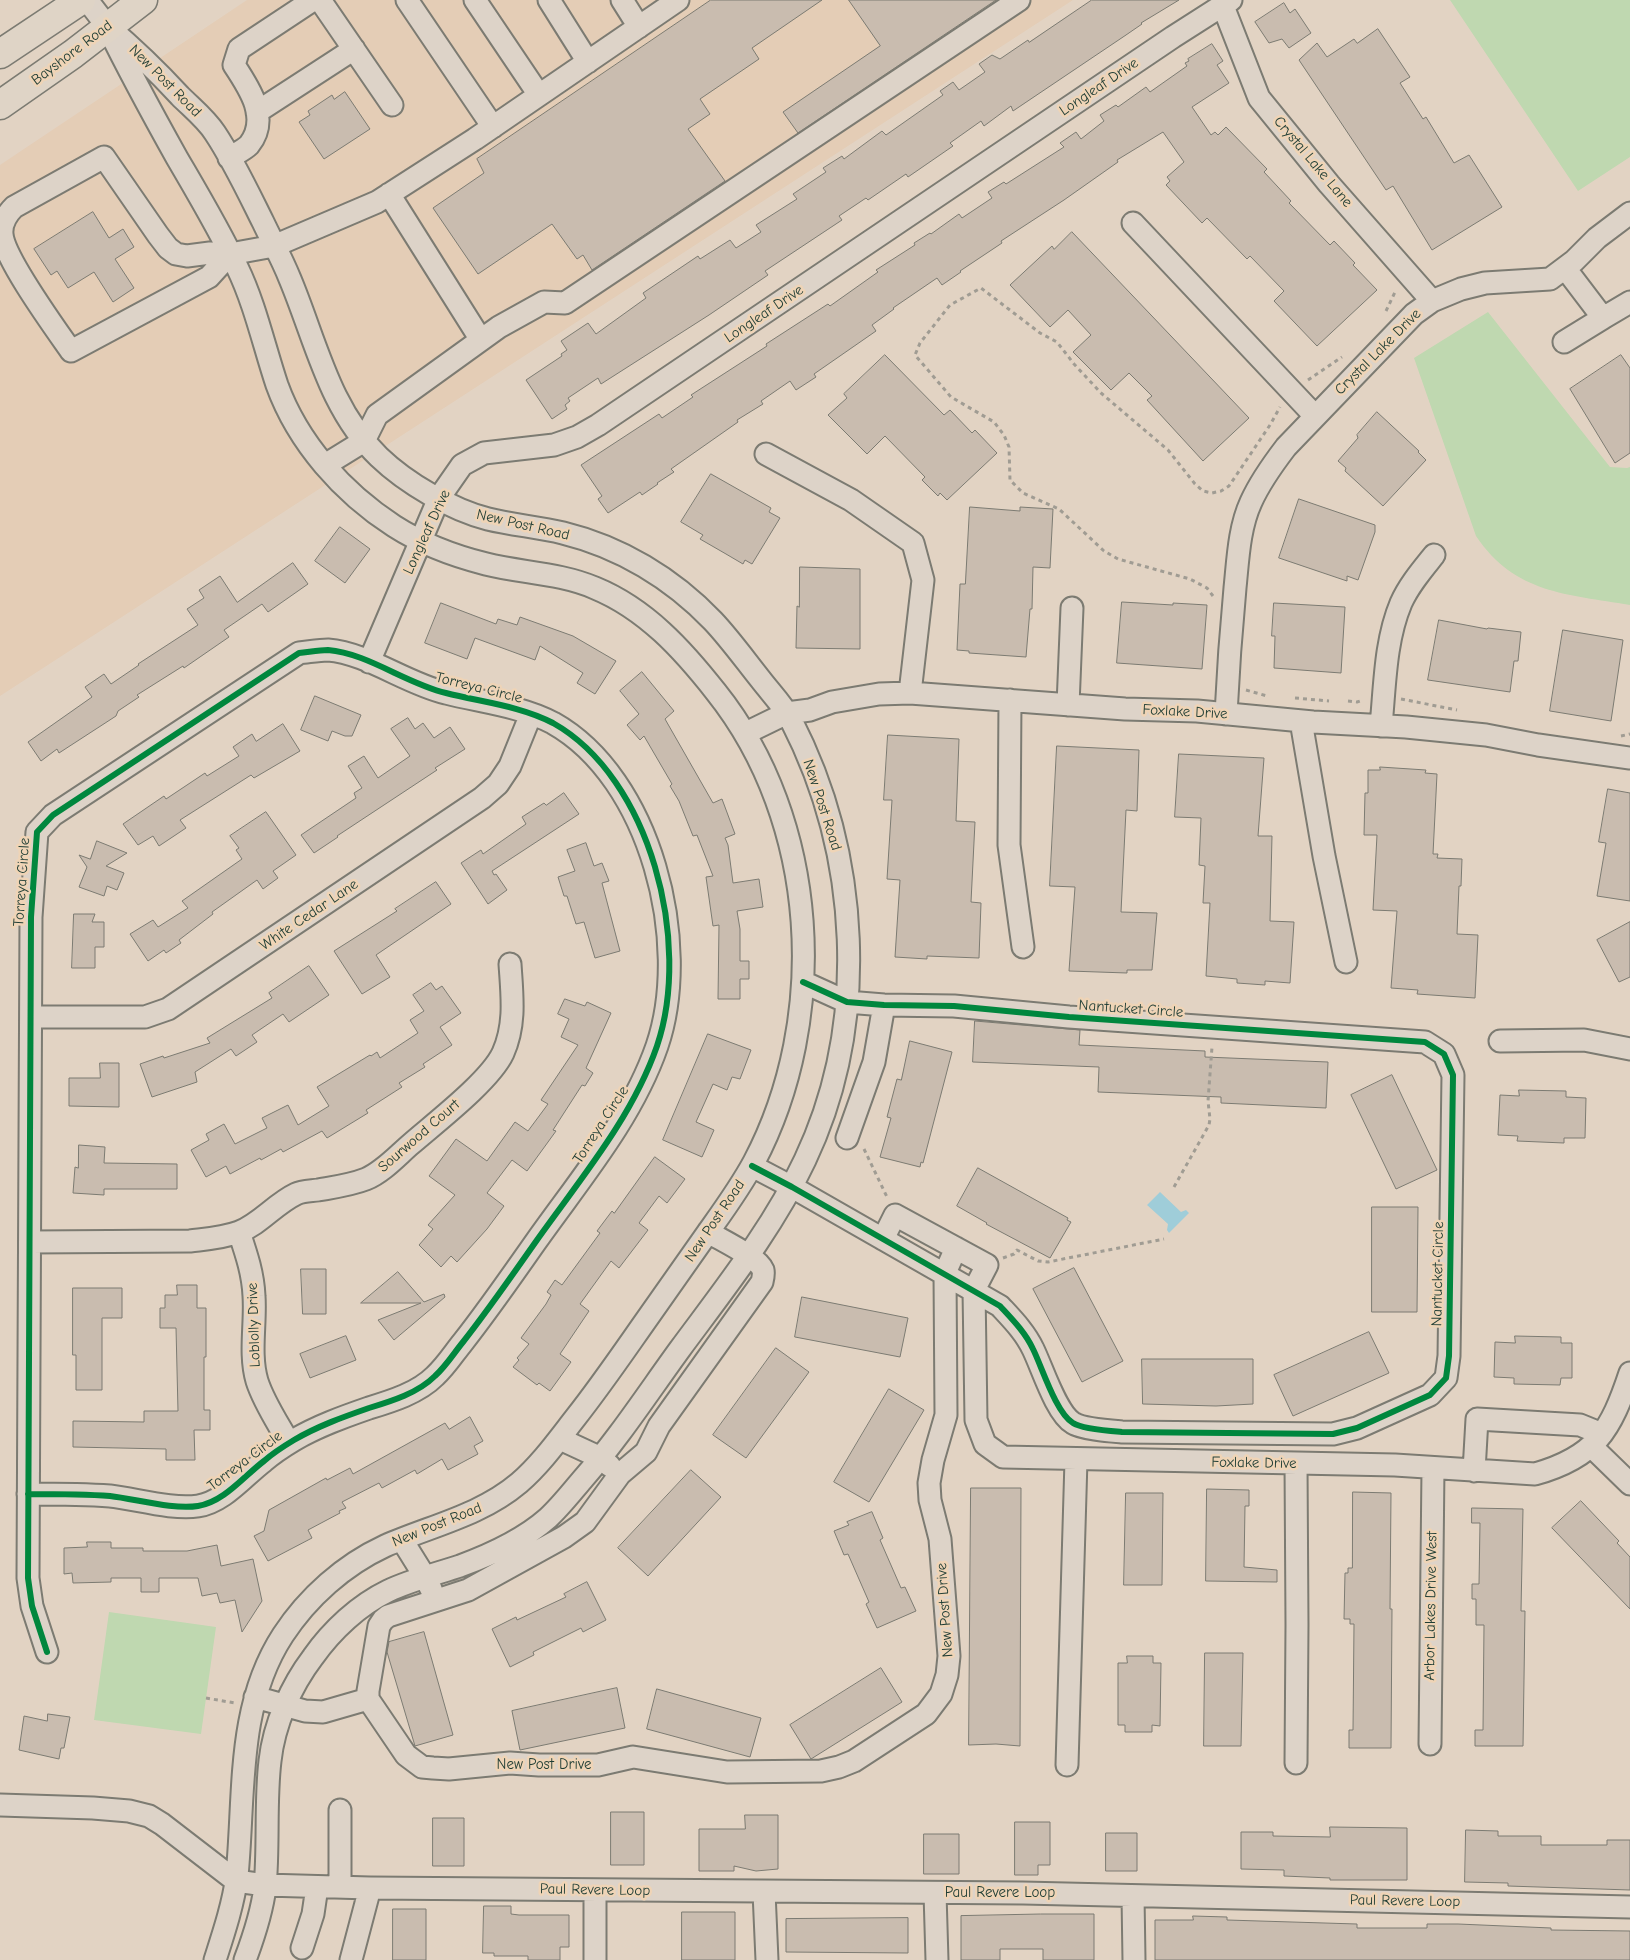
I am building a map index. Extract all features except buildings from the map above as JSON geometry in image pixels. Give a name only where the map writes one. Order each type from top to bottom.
[{"type":"main road","points":[[0,54],[81,0]]},
{"type":"main road","name":"Bayshore Road","points":[[0,105],[74,54],[107,26],[143,0]]},
{"type":"street","points":[[87,0],[107,26]]},
{"type":"street","points":[[229,158],[248,146],[259,126],[256,103],[234,66],[239,49],[313,0]]},
{"type":"street","points":[[320,0],[392,105]]},
{"type":"street","points":[[407,0],[492,127]]},
{"type":"street","points":[[475,0],[539,95]]},
{"type":"street","points":[[549,0],[588,62]]},
{"type":"street","points":[[622,0],[639,27]]},
{"type":"street","points":[[230,254],[209,277],[70,352],[19,272],[4,243],[2,228],[8,213],[14,206],[104,157],[168,248],[176,254],[187,256],[210,252],[230,254],[274,246],[377,202],[492,127],[678,0]]},
{"type":"street","points":[[324,465],[364,441],[377,416],[499,327],[544,302],[565,304],[1019,0]]},
{"type":"street","name":"Crystal Lake Lane","points":[[1227,3],[1259,98],[1329,184],[1432,301]]},
{"type":"street","name":"Longleaf Drive","points":[[369,662],[440,498],[462,465],[484,453],[554,445],[577,437],[598,425],[1227,3]]},
{"type":"street","name":"New Post Road","points":[[107,26],[138,52],[212,128],[249,194],[288,273],[325,376],[335,398],[347,419],[364,441],[383,460],[410,483],[465,511],[487,519],[565,533],[609,548],[633,559],[656,572],[677,588],[714,622],[787,713],[822,794],[839,856],[844,888],[848,940],[847,1002],[841,1043],[827,1103],[814,1140],[792,1187],[748,1256],[601,1458],[548,1518],[530,1531],[488,1555],[384,1592],[338,1627],[318,1649],[306,1666],[285,1706],[275,1734],[270,1761],[265,1885],[260,1913],[245,1960]]},
{"type":"street","name":"New Post Road","points":[[107,26],[230,254],[248,292],[279,391],[289,412],[324,465],[339,481],[375,512],[400,530],[446,552],[487,564],[560,577],[590,586],[618,599],[643,615],[685,654],[720,696],[746,734],[769,784],[781,816],[795,868],[803,936],[799,1018],[789,1069],[774,1116],[752,1166],[591,1398],[536,1467],[501,1496],[476,1510],[356,1561],[314,1596],[289,1626],[272,1653],[261,1678],[254,1702],[245,1752],[236,1881],[229,1920],[215,1960]]},
{"type":"street","points":[[257,112],[354,49]]},
{"type":"street","points":[[389,194],[481,340]]},
{"type":"street","name":"Crystal Lake Drive","points":[[1226,714],[1239,547],[1251,502],[1271,467],[1315,416],[1414,314],[1432,301],[1461,289],[1485,283],[1550,279],[1574,261],[1597,238],[1630,213]]},
{"type":"street","points":[[1133,223],[1315,416]]},
{"type":"street","points":[[1565,268],[1603,318]]},
{"type":"street","points":[[1564,342],[1630,302]]},
{"type":"street","points":[[766,454],[851,500],[913,543],[922,580],[910,693]]},
{"type":"street","points":[[1381,726],[1390,640],[1401,604],[1412,583],[1434,554]]},
{"type":"street","points":[[1068,705],[1072,608]]},
{"type":"street","name":"Torreya Circle","points":[[326,650],[347,653],[369,662],[418,685],[531,714],[551,722],[570,734],[602,764],[633,812],[646,838],[662,888],[668,933],[668,985],[665,1014],[658,1042],[636,1096],[622,1121],[486,1312],[435,1377],[413,1392],[330,1422],[289,1443],[265,1460],[219,1499],[198,1506],[176,1506],[108,1496],[28,1494],[31,917],[37,832],[53,815],[299,653],[326,650]]},
{"type":"street","name":"Foxlake Drive","points":[[746,734],[787,713],[810,710],[854,697],[910,693],[1226,714],[1486,735],[1630,758]]},
{"type":"street","points":[[1010,700],[1009,845],[1023,947]]},
{"type":"street","name":"White Cedar Lane","points":[[31,1017],[145,1017],[168,1009],[482,798],[498,784],[510,766],[531,714]]},
{"type":"street","points":[[1300,721],[1324,856],[1346,962]]},
{"type":"street","name":"Sourwood Court","points":[[30,1242],[190,1241],[215,1238],[240,1232],[279,1204],[298,1194],[347,1185],[368,1178],[386,1166],[448,1112],[488,1075],[502,1055],[509,1036],[513,1008],[510,964]]},
{"type":"street","name":"Nantucket Circle","points":[[752,1166],[883,1238],[1000,1306],[1018,1325],[1032,1347],[1058,1406],[1073,1423],[1098,1430],[1122,1432],[1333,1434],[1356,1428],[1430,1395],[1446,1378],[1449,1356],[1453,1075],[1444,1054],[1426,1042],[1069,1017],[954,1006],[884,1005],[847,1002],[802,982]]},
{"type":"street","points":[[847,1138],[874,1062],[884,1005]]},
{"type":"street","points":[[1500,1041],[1584,1040],[1630,1049]]},
{"type":"street","points":[[883,1238],[895,1215],[987,1265],[974,1290]]},
{"type":"street","name":"Loblolly Drive","points":[[240,1232],[251,1270],[253,1287],[254,1357],[257,1380],[267,1404],[289,1443]]},
{"type":"street","points":[[254,1702],[305,1711],[323,1712],[368,1699],[377,1635],[383,1620],[388,1616],[468,1590],[564,1537],[585,1522],[620,1474],[646,1452],[659,1426],[762,1282],[763,1270],[760,1265],[708,1232]]},
{"type":"street","points":[[944,1274],[956,1248]]},
{"type":"street","name":"New Post Drive","points":[[368,1699],[406,1755],[422,1767],[449,1769],[510,1762],[540,1766],[598,1766],[633,1757],[727,1772],[821,1771],[854,1761],[926,1714],[941,1694],[947,1675],[949,1656],[940,1539],[930,1500],[929,1483],[933,1460],[946,1415],[944,1274]]},
{"type":"street","name":"Foxlake Drive","points":[[974,1290],[976,1420],[985,1444],[1003,1457],[1076,1460],[1395,1465],[1535,1474],[1555,1468],[1574,1458],[1597,1440],[1609,1426],[1630,1373]]},
{"type":"street","points":[[1474,1471],[1476,1419],[1580,1425],[1597,1440],[1630,1484]]},
{"type":"street","points":[[560,1439],[601,1458],[620,1474]]},
{"type":"street","points":[[1067,1766],[1076,1460]]},
{"type":"street","points":[[1296,1464],[1296,1762]]},
{"type":"street","name":"Arbor Lakes Drive West","points":[[1430,1744],[1433,1468]]},
{"type":"street","points":[[28,1494],[28,1578],[32,1606],[47,1652]]},
{"type":"street","points":[[402,1540],[425,1577],[436,1600]]},
{"type":"street","points":[[0,1806],[92,1808],[148,1816],[168,1828],[236,1881]]},
{"type":"street","points":[[340,1810],[340,1887]]},
{"type":"street","name":"Paul Revere Loop","points":[[236,1881],[265,1885],[370,1888],[1023,1893],[1630,1907]]},
{"type":"street","points":[[302,1948],[313,1914],[317,1887]]},
{"type":"street","points":[[352,1960],[370,1888]]},
{"type":"street","points":[[595,1890],[595,1960]]},
{"type":"street","points":[[764,1892],[767,1960]]},
{"type":"street","points":[[935,1893],[937,1960]]},
{"type":"street","points":[[1133,1896],[1134,1960]]},
{"type":"path","points":[[1382,316],[1388,309],[1399,284],[1410,276]]},
{"type":"path","points":[[1214,602],[1213,594],[1207,588],[1190,579],[1118,559],[1104,551],[1059,509],[1023,493],[1010,480],[1009,447],[1004,435],[994,422],[951,397],[916,355],[920,343],[950,305],[981,288],[1040,333],[1057,342],[1100,393],[1168,450],[1195,484],[1203,491],[1212,493],[1229,486],[1270,425],[1278,408],[1303,384],[1347,352]]},
{"type":"path","points":[[1228,685],[1266,696],[1275,696]]},
{"type":"path","points":[[1344,701],[1358,702],[1373,696],[1464,711]]},
{"type":"path","points":[[1293,698],[1337,701]]},
{"type":"path","points":[[1617,737],[1630,734]]},
{"type":"path","points":[[1174,1187],[1210,1119],[1208,1101],[1214,1027]]},
{"type":"path","points":[[847,1138],[862,1144],[895,1215]]},
{"type":"path","points":[[987,1265],[1014,1254],[1017,1250],[1038,1261],[1048,1262],[1164,1240]]},
{"type":"path","points":[[206,1698],[254,1702]]},
{"type":"shaded area","points":[[247,0],[1073,0],[0,696],[0,165]]},
{"type":"green space","points":[[1450,0],[1630,0],[1630,157],[1578,191]]},
{"type":"green space","points":[[1488,312],[1610,467],[1630,467],[1630,605],[1564,594],[1525,580],[1508,570],[1491,555],[1476,536],[1414,358]]},
{"type":"green space","points":[[109,1612],[216,1627],[201,1734],[94,1720]]},
{"type":"water","points":[[1160,1192],[1181,1212],[1186,1210],[1189,1213],[1169,1233],[1167,1230],[1168,1224],[1147,1205]]},
{"type":"cycle path","points":[[28,1494],[38,1494],[79,1494],[110,1496],[177,1507],[207,1504],[233,1488],[271,1455],[303,1435],[340,1418],[404,1396],[421,1387],[443,1368],[473,1330],[604,1147],[634,1098],[657,1046],[667,1005],[669,960],[665,913],[655,866],[638,822],[616,782],[587,748],[553,723],[514,708],[431,689],[343,652],[328,650],[299,653],[53,815],[37,832],[31,917],[28,1578],[32,1606],[47,1652]]},
{"type":"cycle path","points":[[752,1166],[1000,1306],[1030,1343],[1061,1410],[1073,1423],[1083,1427],[1122,1432],[1333,1434],[1357,1428],[1430,1395],[1446,1378],[1449,1356],[1453,1075],[1444,1054],[1425,1042],[1069,1017],[954,1006],[884,1005],[847,1002],[803,982]]}]
